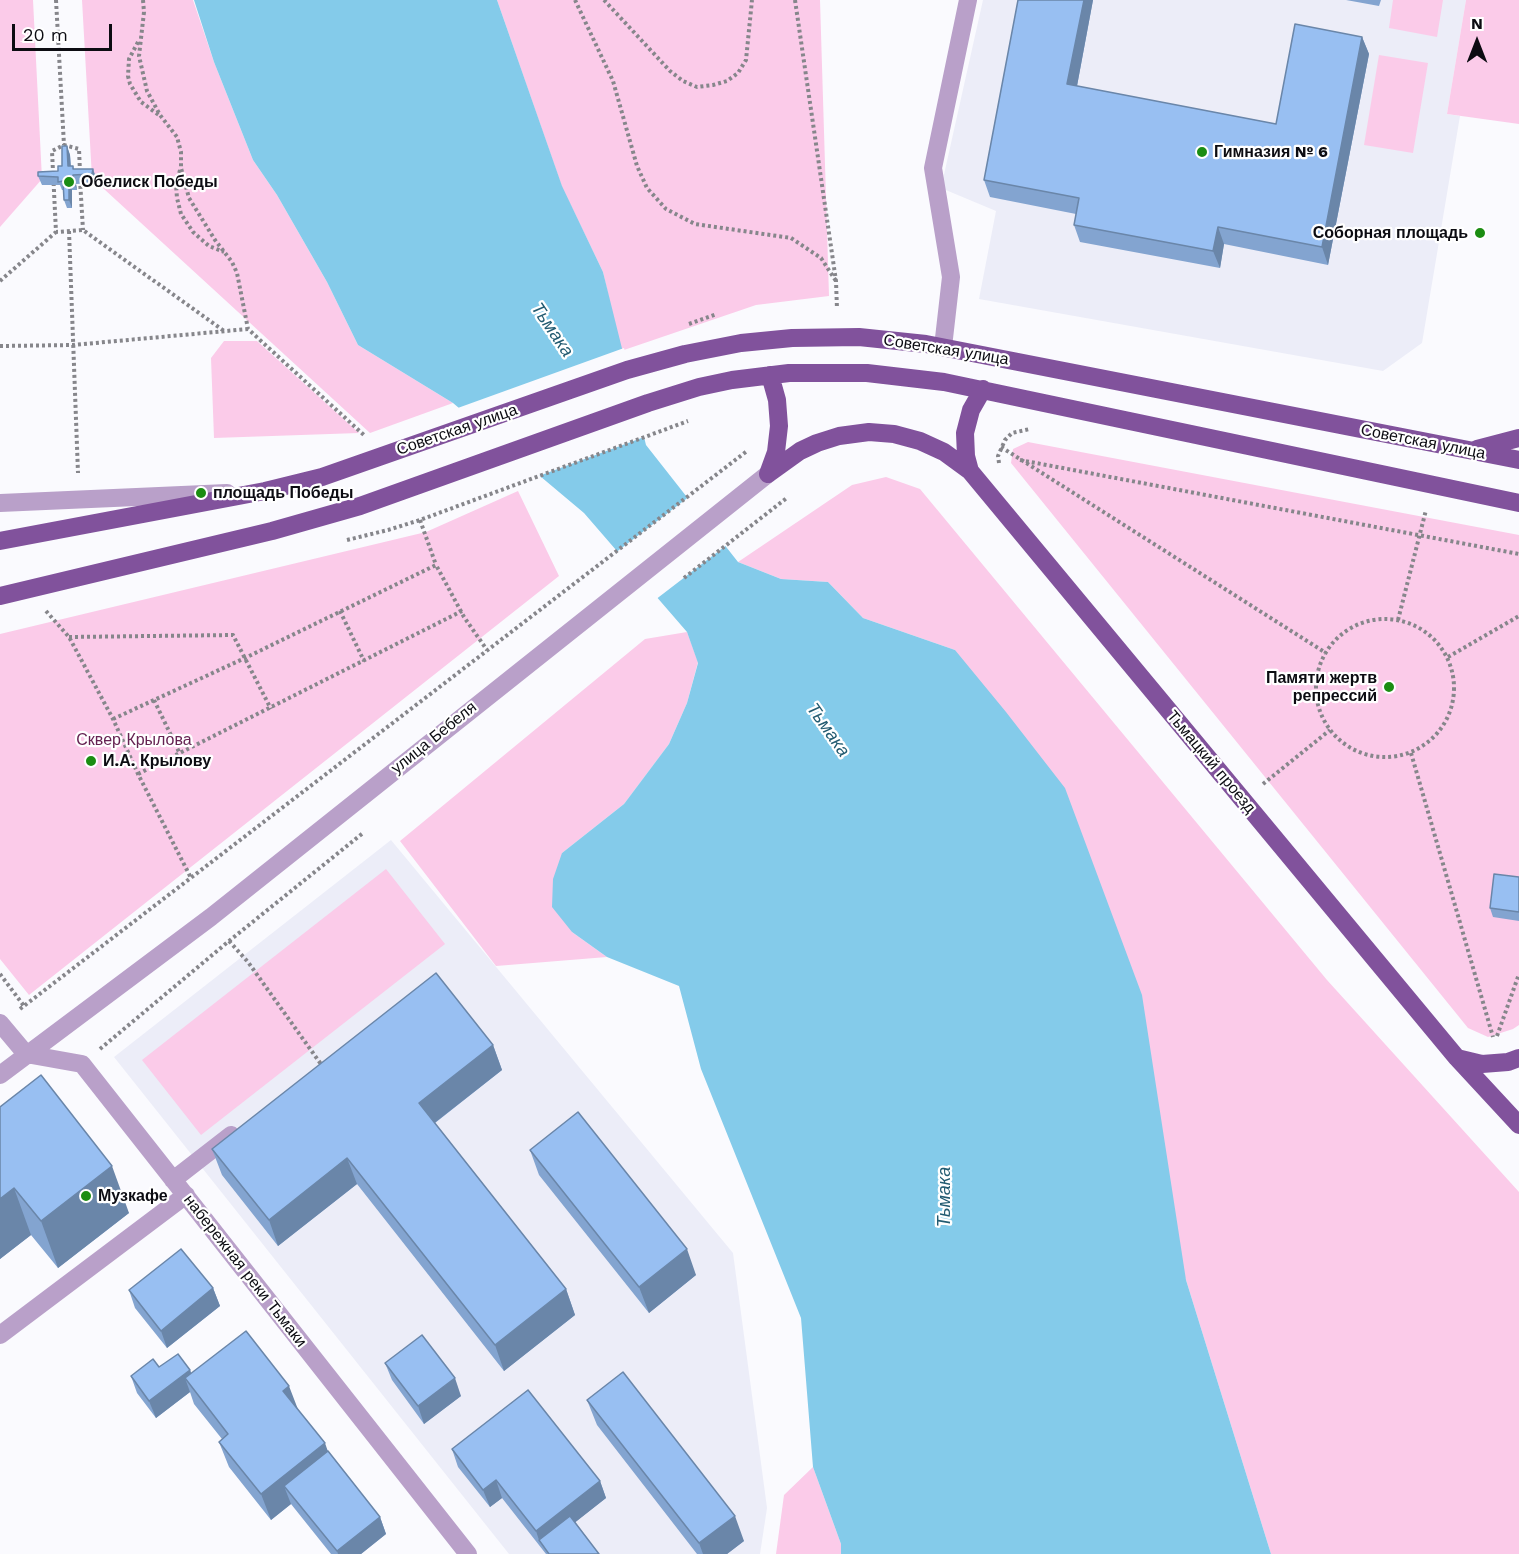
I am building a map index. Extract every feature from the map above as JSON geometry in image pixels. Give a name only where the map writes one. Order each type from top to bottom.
[{"type":"main road","name":"Советская улица","points":[[265,491],[322,477],[627,370],[685,354],[725,346],[792,338],[842,336],[909,341],[943,347],[1519,460]]},
{"type":"main road","name":"Советская улица","points":[[0,596],[272,531],[360,506],[648,403],[699,387],[770,375],[828,372],[925,378],[1519,503]]},
{"type":"main road","points":[[768,474],[776,452],[779,426],[777,400],[770,375]]},
{"type":"main road","points":[[970,471],[966,456],[965,433],[971,410],[983,389]]},
{"type":"main road","name":"улица Бебеля","points":[[768,474],[800,451],[822,441],[851,433],[882,432]]},
{"type":"main road","name":"Тьмацкий проезд","points":[[882,432],[914,439],[932,446],[970,471],[1457,1058],[1519,1125]]},
{"type":"main road","points":[[1469,450],[1519,438]]},
{"type":"main road","points":[[0,541],[265,491]]},
{"type":"main road","points":[[1457,1058],[1482,1064],[1508,1062],[1519,1058]]},
{"type":"street","points":[[943,347],[951,277],[933,168],[968,0]]},
{"type":"street","name":"улица Бебеля","points":[[0,1075],[211,916],[768,474]]},
{"type":"street","points":[[0,503],[265,491]]},
{"type":"street","points":[[0,1023],[26,1054],[82,1064]]},
{"type":"street","name":"набережная реки Тьмаки","points":[[82,1064],[468,1554]]},
{"type":"street","points":[[173,1180],[241,1127]]},
{"type":"street","points":[[0,1335],[186,1195]]},
{"type":"path","points":[[56,0],[64,145]]},
{"type":"path","points":[[143,0],[144,12],[139,56],[142,77],[160,115],[177,137],[181,152],[181,168],[189,198],[237,273],[248,329],[369,440]]},
{"type":"path","points":[[575,0],[613,81],[637,166],[646,188],[666,209],[695,224],[791,238],[821,258],[836,281]]},
{"type":"path","points":[[604,0],[670,71],[682,81],[697,87],[726,81],[738,73],[746,60],[752,0]]},
{"type":"path","points":[[795,0],[836,281],[837,309]]},
{"type":"path","points":[[140,39],[129,59],[130,84],[141,102],[160,115]]},
{"type":"path","points":[[56,232],[52,151],[64,145],[79,149],[83,230]]},
{"type":"path","points":[[181,168],[176,185],[181,214],[193,232],[209,246],[225,252]]},
{"type":"path","points":[[0,281],[56,232],[83,230],[224,331]]},
{"type":"path","points":[[69,231],[78,474]]},
{"type":"path","points":[[0,346],[73,345],[248,329]]},
{"type":"path","points":[[487,650],[436,565],[420,520],[693,419]]},
{"type":"path","points":[[1001,447],[1326,653]]},
{"type":"path","points":[[0,1023],[750,449]]},
{"type":"path","points":[[1020,460],[1519,554]]},
{"type":"path","points":[[683,578],[788,498]]},
{"type":"path","points":[[1398,620],[1427,506]]},
{"type":"path","points":[[113,719],[436,565]]},
{"type":"path","points":[[43,608],[69,637],[113,719],[191,878]]},
{"type":"path","points":[[340,611],[364,661]]},
{"type":"path","points":[[138,774],[462,611]]},
{"type":"path","points":[[1448,657],[1519,616]]},
{"type":"path","points":[[1377,620],[1398,620],[1419,627],[1435,640],[1448,657],[1454,679],[1453,702],[1445,723],[1430,741],[1411,753],[1394,757],[1376,757],[1358,752],[1343,743],[1330,730],[1321,712],[1316,692],[1318,671],[1326,653],[1340,637],[1357,625],[1377,620]]},
{"type":"path","points":[[69,637],[233,635],[271,709]]},
{"type":"path","points":[[154,700],[180,754]]},
{"type":"path","points":[[1259,787],[1330,730]]},
{"type":"path","points":[[1411,753],[1495,1042],[1519,974]]},
{"type":"path","points":[[82,1064],[229,940],[368,830]]},
{"type":"path","points":[[211,916],[248,962],[326,1071]]},
{"type":"path","points":[[0,974],[24,1006]]},
{"type":"shaded area","name":"Гимназия № 6","points":[[983,0],[1466,0],[1447,114],[1460,116],[1422,343],[1383,371],[979,299],[996,211],[941,188]]},
{"type":"shaded area","points":[[391,840],[733,1253],[767,1508],[760,1554],[509,1554],[114,1057]]},
{"type":"green space","points":[[0,0],[33,0],[42,179],[0,227]]},
{"type":"green space","points":[[82,0],[193,0],[214,62],[253,160],[277,195],[327,282],[358,345],[453,403],[370,433],[92,178]]},
{"type":"green space","points":[[497,0],[820,0],[829,296],[756,305],[621,351],[603,272],[562,187]]},
{"type":"green space","points":[[1393,0],[1443,0],[1437,37],[1389,28]]},
{"type":"green space","points":[[1466,0],[1519,0],[1519,124],[1447,114]]},
{"type":"green space","points":[[1379,55],[1428,63],[1413,153],[1364,145]]},
{"type":"green space","points":[[224,341],[257,341],[359,433],[214,438],[211,358]]},
{"type":"green space","points":[[1028,442],[1519,535],[1519,1025],[1488,1037],[1468,1028],[1011,463],[1013,449]]},
{"type":"green space","points":[[886,477],[920,489],[1327,980],[1519,1192],[1519,1554],[1271,1554],[1186,1280],[955,650],[863,618],[828,582],[781,579],[738,562],[852,485]]},
{"type":"green space","name":"Сквер Крылова","points":[[518,491],[559,576],[29,995],[0,959],[0,634],[426,532]]},
{"type":"green space","points":[[687,632],[698,662],[687,703],[669,744],[624,804],[562,853],[572,932],[607,957],[496,966],[400,841],[645,639]]},
{"type":"green space","points":[[386,869],[445,944],[201,1135],[142,1060]]},
{"type":"green space","points":[[813,1467],[841,1544],[841,1554],[776,1554],[784,1495]]},
{"type":"water","name":"Тьмака","points":[[194,0],[497,0],[562,186],[603,272],[646,445],[738,562],[781,579],[828,582],[863,618],[955,650],[1065,788],[1142,995],[1186,1280],[1271,1554],[841,1554],[841,1544],[813,1467],[801,1318],[701,1069],[679,986],[607,957],[572,932],[552,907],[553,879],[562,853],[624,804],[669,744],[687,703],[698,663],[687,632],[584,513],[453,403],[358,345],[327,282],[277,195],[253,160],[214,62]]},
{"type":"pier","points":[[624,348],[647,436],[536,477],[455,409]]},
{"type":"pier","points":[[690,496],[728,544],[655,600],[615,553]]},
{"type":"building","points":[[1018,0],[1084,0],[1067,84],[1276,124],[1295,24],[1362,37],[1322,247],[1218,227],[1213,251],[1074,225],[1079,198],[984,180]]},
{"type":"building","points":[[62,146],[67,146],[68,166],[73,166],[73,169],[93,169],[92,174],[73,175],[73,181],[69,181],[69,200],[64,200],[63,181],[58,182],[58,177],[38,176],[38,172],[58,171],[58,166],[62,166]]},
{"type":"building","points":[[1494,874],[1519,877],[1519,912],[1490,908]]},
{"type":"building","points":[[436,973],[493,1045],[419,1103],[566,1289],[495,1345],[347,1158],[269,1220],[212,1149]]},
{"type":"building","points":[[41,1075],[112,1166],[41,1221],[14,1188],[0,1199],[0,1107]]},
{"type":"building","points":[[578,1112],[687,1249],[639,1287],[530,1150]]},
{"type":"building","points":[[181,1249],[213,1288],[161,1331],[129,1290]]},
{"type":"building","points":[[246,1331],[289,1386],[283,1391],[325,1443],[261,1494],[219,1442],[228,1434],[185,1378]]},
{"type":"building","points":[[422,1335],[455,1378],[418,1406],[385,1363]]},
{"type":"building","points":[[178,1354],[190,1370],[149,1401],[131,1376],[153,1359],[159,1367]]},
{"type":"building","points":[[623,1372],[735,1516],[699,1543],[587,1400]]},
{"type":"building","points":[[528,1390],[600,1481],[536,1531],[496,1480],[483,1490],[452,1449]]},
{"type":"building","points":[[328,1451],[380,1517],[337,1551],[284,1486]]},
{"type":"building","points":[[570,1516],[599,1554],[549,1554],[539,1540]]},
{"type":"place","name":"Гимназия № 6","points":[[1202,152]]},
{"type":"place","name":"Обелиск Победы","points":[[69,182]]},
{"type":"place","name":"Соборная площадь","points":[[1480,233]]},
{"type":"place","name":"площадь Победы","points":[[201,493]]},
{"type":"place","name":"Памяти жертв репрессий","points":[[1389,687]]},
{"type":"place","name":"И.А. Крылову","points":[[91,761]]},
{"type":"place","name":"Музкафе","points":[[86,1196]]}]
